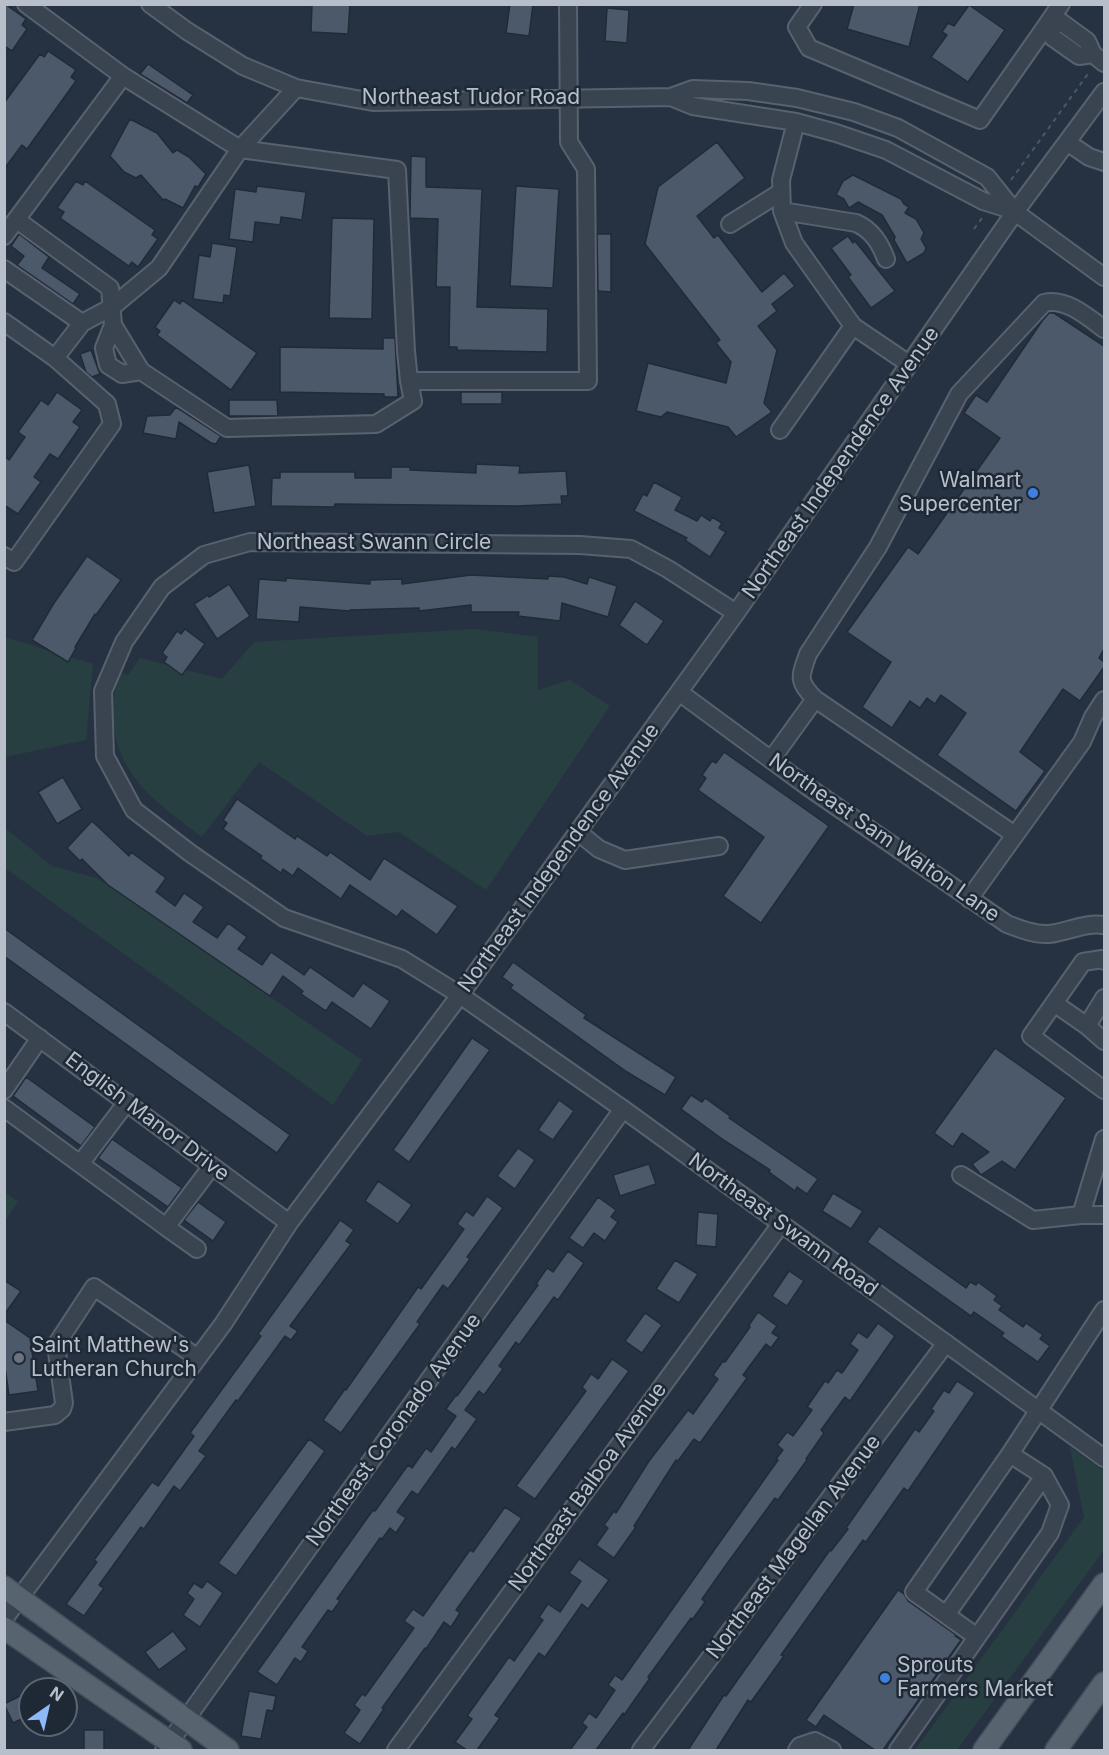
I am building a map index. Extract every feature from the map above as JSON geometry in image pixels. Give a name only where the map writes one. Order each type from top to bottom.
[{"type":"main road","points":[[984,1750],[1104,1584]]},
{"type":"main road","points":[[12,1592],[228,1750]]},
{"type":"main road","points":[[4,1628],[172,1748]]},
{"type":"main road","points":[[1056,1750],[1104,1683]]},
{"type":"street","points":[[26,4],[123,76],[240,149],[397,170],[406,351],[413,401],[376,424],[227,428],[141,371],[113,325]]},
{"type":"street","name":"Northeast Tudor Road","points":[[150,4],[187,31],[243,66],[297,88],[373,102],[671,97],[693,89],[748,91],[797,98],[854,112],[898,128],[936,147],[987,177],[996,199]]},
{"type":"street","points":[[409,381],[588,381],[586,169],[569,142],[568,4]]},
{"type":"street","points":[[813,4],[797,27],[809,48],[980,120],[1048,27],[1062,4]]},
{"type":"street","points":[[1048,27],[1061,22],[1087,41],[1099,59]]},
{"type":"street","points":[[4,236],[123,76]]},
{"type":"street","points":[[55,357],[82,323],[112,307],[159,268],[240,149],[297,88]]},
{"type":"street","name":"Northeast Independence Avenue","points":[[4,1619],[12,1592],[223,1324],[289,1223],[460,995],[736,613],[1016,212],[1104,92]]},
{"type":"street","name":"Northeast Tudor Road","points":[[671,97],[693,106],[796,122],[886,150],[996,199],[1104,277]]},
{"type":"street","points":[[796,122],[781,180],[782,211],[794,243],[853,326],[909,364]]},
{"type":"street","points":[[1067,142],[1089,157],[1104,162]]},
{"type":"street","points":[[730,224],[781,192]]},
{"type":"street","points":[[782,211],[856,223],[867,228],[881,245],[886,259]]},
{"type":"street","points":[[16,220],[110,288],[113,325],[104,348],[108,365],[122,374],[141,371]]},
{"type":"street","points":[[4,269],[82,323]]},
{"type":"street","points":[[1015,835],[815,699],[803,687],[801,673],[808,654],[878,547],[959,394],[1044,303],[1060,302],[1085,315],[1104,329]]},
{"type":"street","points":[[4,322],[55,357],[107,404],[112,424],[14,562],[4,556]]},
{"type":"street","points":[[780,430],[853,326]]},
{"type":"street","name":"Northeast Swann Circle","points":[[460,995],[402,959],[284,918],[190,853],[134,810],[105,756],[103,691],[123,642],[162,587],[204,555],[250,542],[580,545],[632,549],[668,569],[736,613]]},
{"type":"street","name":"Northeast Sam Walton Lane","points":[[679,692],[771,760],[1007,924],[1024,931],[1047,934],[1088,925],[1104,925]]},
{"type":"street","points":[[771,760],[815,699]]},
{"type":"street","points":[[969,899],[1082,742],[1093,717],[1104,700]]},
{"type":"street","points":[[578,832],[599,849],[625,860],[718,846]]},
{"type":"street","points":[[1104,961],[1102,959],[1083,962],[1031,1036],[1104,1090]]},
{"type":"street","name":"Northeast Swann Road","points":[[460,995],[623,1109],[1104,1458]]},
{"type":"street","points":[[1087,1026],[1104,998]]},
{"type":"street","points":[[1054,1003],[1104,1041]]},
{"type":"street","name":"English Manor Drive","points":[[4,1012],[289,1223]]},
{"type":"street","points":[[4,1090],[40,1038]]},
{"type":"street","points":[[80,1164],[127,1102]]},
{"type":"street","points":[[4,1108],[197,1249]]},
{"type":"street","name":"Northeast Coronado Avenue","points":[[172,1748],[185,1720],[623,1109]]},
{"type":"street","points":[[1081,1215],[1104,1139]]},
{"type":"street","points":[[166,1227],[212,1166]]},
{"type":"street","points":[[961,1175],[1033,1220],[1104,1215]]},
{"type":"street","name":"Northeast Balboa Avenue","points":[[396,1750],[781,1224]]},
{"type":"street","points":[[4,1422],[55,1415],[62,1409],[64,1403],[56,1345],[94,1287],[198,1358]]},
{"type":"street","points":[[977,1637],[914,1592],[1010,1454],[1104,1310]]},
{"type":"street","name":"Northeast Magellan Avenue","points":[[641,1750],[946,1343]]},
{"type":"street","points":[[898,1750],[1050,1533],[1060,1505],[1044,1476],[1010,1454]]},
{"type":"street","points":[[945,1615],[1044,1476]]},
{"type":"street","points":[[796,1750],[800,1746],[815,1741],[832,1750]]},
{"type":"path","points":[[974,230],[1099,59]]},
{"type":"green space","points":[[475,629],[538,637],[538,690],[570,680],[610,706],[486,890],[399,832],[367,836],[259,762],[202,837],[169,812],[140,785],[120,752],[113,709],[118,672],[128,675],[140,658],[222,679],[254,642]]},
{"type":"green space","points":[[4,637],[93,664],[86,740],[5,757]]},
{"type":"green space","points":[[4,827],[52,866],[97,878],[362,1060],[333,1105],[5,868]]},
{"type":"green space","points":[[5,1192],[18,1202],[5,1221]]},
{"type":"green space","points":[[1070,1447],[1104,1471],[1104,1550],[957,1750],[915,1750],[1084,1517]]},
{"type":"building","points":[[5,4],[26,19],[22,25],[27,29],[12,51],[4,46]]},
{"type":"building","points":[[312,4],[350,4],[348,34],[311,32]]},
{"type":"building","points":[[510,4],[533,4],[529,36],[506,33]]},
{"type":"building","points":[[854,4],[920,4],[909,47],[847,29]]},
{"type":"building","points":[[969,5],[1005,30],[968,82],[931,57],[947,35],[942,32],[948,23],[954,26]]},
{"type":"building","points":[[607,8],[629,10],[627,43],[605,41]]},
{"type":"building","points":[[48,51],[76,70],[71,77],[76,81],[27,149],[22,145],[4,169],[4,103],[40,54],[44,57]]},
{"type":"building","points":[[148,64],[193,95],[187,103],[140,74]]},
{"type":"building","points":[[130,119],[157,133],[173,153],[177,150],[189,157],[206,174],[198,187],[195,186],[183,208],[163,200],[141,175],[136,178],[124,172],[110,156]]},
{"type":"building","points":[[717,142],[745,178],[697,216],[714,238],[718,235],[762,292],[784,273],[795,286],[772,304],[777,311],[758,326],[777,350],[764,403],[772,412],[736,437],[728,427],[667,412],[661,417],[636,411],[648,363],[726,383],[731,362],[716,343],[720,340],[645,244],[658,187]]},
{"type":"building","points":[[411,156],[426,157],[426,187],[482,189],[477,307],[548,309],[547,352],[457,350],[457,347],[449,347],[450,287],[436,287],[438,219],[410,218]]},
{"type":"building","points":[[853,175],[901,199],[909,207],[905,213],[916,219],[924,233],[921,239],[926,248],[924,253],[907,263],[882,215],[858,202],[849,208],[844,199],[836,195],[843,181]]},
{"type":"building","points":[[76,181],[83,185],[85,181],[155,230],[152,235],[158,239],[138,267],[132,262],[129,266],[60,218],[64,212],[57,208]]},
{"type":"building","points":[[257,186],[306,192],[302,220],[281,217],[280,225],[255,222],[253,242],[229,239],[235,189],[256,192]]},
{"type":"building","points":[[516,186],[559,189],[553,288],[510,286]]},
{"type":"building","points":[[332,218],[374,219],[372,319],[329,318]]},
{"type":"building","points":[[19,234],[49,257],[42,268],[80,294],[73,304],[17,265],[24,256],[11,246]]},
{"type":"building","points":[[597,234],[611,234],[611,292],[598,291]]},
{"type":"building","points":[[848,236],[853,243],[855,241],[895,291],[871,308],[848,277],[851,275],[831,248]]},
{"type":"building","points":[[212,243],[237,247],[230,296],[224,295],[223,303],[193,299],[199,255],[210,257]]},
{"type":"building","points":[[174,300],[180,304],[182,300],[257,353],[231,390],[157,335],[160,331],[155,327]]},
{"type":"building","name":"Walmart Supercenter","points":[[1049,313],[1054,313],[1104,346],[1104,649],[1099,658],[1104,662],[1104,667],[1080,701],[1063,689],[1020,752],[1045,771],[1016,811],[937,755],[966,713],[941,695],[935,704],[927,698],[920,708],[910,701],[892,728],[862,707],[891,662],[847,632],[908,547],[918,554],[1000,438],[964,413],[976,395],[987,402]]},
{"type":"building","points":[[383,338],[395,338],[398,397],[384,397],[384,394],[280,392],[280,347],[383,349]]},
{"type":"building","points":[[91,350],[100,374],[92,377],[86,372],[80,354]]},
{"type":"building","points":[[57,392],[82,410],[73,422],[80,427],[58,459],[50,454],[34,477],[41,482],[18,514],[4,505],[4,456],[9,460],[25,437],[18,432],[41,400],[48,405]]},
{"type":"building","points":[[461,392],[502,392],[502,404],[461,404]]},
{"type":"building","points":[[229,400],[277,400],[278,416],[229,416]]},
{"type":"building","points":[[176,407],[221,436],[216,444],[179,422],[176,439],[143,433],[147,416],[170,415]]},
{"type":"building","points":[[476,464],[520,466],[519,473],[566,471],[568,496],[561,496],[562,504],[517,506],[335,504],[334,507],[271,506],[272,478],[280,478],[280,472],[355,472],[355,478],[391,478],[391,467],[476,473]]},
{"type":"building","points":[[249,465],[256,506],[214,513],[207,472]]},
{"type":"building","points":[[654,482],[682,497],[675,510],[697,521],[701,515],[710,521],[712,517],[722,523],[719,528],[726,532],[710,557],[685,540],[687,538],[634,511],[643,494],[647,496]]},
{"type":"building","points":[[87,556],[121,580],[95,614],[68,662],[32,640],[54,603]]},
{"type":"building","points":[[471,575],[548,579],[548,576],[564,577],[587,584],[589,577],[617,586],[608,617],[562,603],[560,621],[518,616],[519,612],[471,612],[471,605],[419,611],[419,608],[349,611],[300,607],[299,622],[256,619],[259,579],[286,581],[286,578],[370,584],[370,580],[402,579],[402,584]]},
{"type":"building","points":[[229,584],[250,616],[217,639],[194,604]]},
{"type":"building","points":[[635,601],[664,621],[647,645],[619,625]]},
{"type":"building","points":[[185,629],[205,644],[182,675],[164,662],[167,657],[162,653],[177,631],[181,634]]},
{"type":"building","points":[[724,752],[829,826],[761,923],[723,896],[764,837],[698,790],[706,778],[702,775],[712,761],[716,763]]},
{"type":"building","points":[[63,777],[82,809],[57,824],[38,792]]},
{"type":"building","points":[[237,799],[295,839],[297,836],[327,856],[330,852],[370,880],[384,858],[458,906],[437,935],[402,910],[397,917],[350,885],[341,899],[298,868],[293,876],[283,869],[281,873],[260,858],[262,856],[223,829],[227,823],[223,820]]},
{"type":"building","points":[[92,821],[129,856],[131,852],[166,878],[156,892],[175,906],[184,893],[204,907],[193,922],[217,938],[228,923],[247,937],[238,949],[262,965],[271,952],[304,975],[310,967],[353,997],[363,983],[390,1001],[371,1029],[332,1002],[326,1011],[301,994],[303,991],[283,976],[270,996],[108,885],[82,859],[80,861],[67,848]]},
{"type":"building","points":[[4,928],[290,1135],[277,1153],[4,956]]},
{"type":"building","points":[[513,962],[586,1015],[584,1018],[676,1077],[665,1095],[627,1072],[510,988],[513,985],[502,977]]},
{"type":"building","points":[[472,1038],[490,1050],[409,1162],[393,1150]]},
{"type":"building","points":[[995,1048],[1066,1098],[1015,1170],[1002,1161],[981,1175],[972,1164],[989,1152],[962,1133],[953,1147],[934,1133]]},
{"type":"building","points":[[26,1077],[95,1127],[81,1146],[13,1096]]},
{"type":"building","points":[[691,1095],[702,1102],[705,1098],[730,1116],[729,1118],[818,1179],[807,1194],[797,1187],[795,1191],[769,1172],[770,1170],[681,1109]]},
{"type":"building","points":[[559,1100],[574,1111],[553,1140],[538,1130]]},
{"type":"building","points":[[112,1139],[182,1188],[168,1207],[98,1158]]},
{"type":"building","points":[[518,1148],[535,1160],[515,1189],[497,1176]]},
{"type":"building","points":[[649,1164],[656,1184],[620,1196],[613,1175]]},
{"type":"building","points":[[378,1181],[412,1205],[398,1224],[365,1201]]},
{"type":"building","points":[[833,1193],[863,1211],[851,1229],[822,1211]]},
{"type":"building","points":[[487,1196],[503,1208],[467,1257],[470,1259],[448,1289],[443,1285],[417,1322],[420,1324],[341,1433],[323,1420],[418,1287],[421,1289],[464,1229],[457,1224],[466,1211],[473,1216]]},
{"type":"building","points":[[598,1197],[616,1210],[611,1217],[618,1222],[605,1241],[594,1233],[583,1248],[569,1238]]},
{"type":"building","points":[[198,1202],[226,1222],[213,1241],[184,1220]]},
{"type":"building","points":[[698,1212],[718,1214],[716,1247],[696,1245]]},
{"type":"building","points":[[340,1220],[354,1230],[346,1241],[351,1244],[290,1326],[298,1331],[291,1340],[285,1336],[238,1401],[236,1400],[199,1451],[206,1456],[180,1491],[174,1486],[144,1529],[141,1527],[99,1585],[104,1588],[84,1616],[66,1604],[97,1562],[94,1560],[152,1482],[158,1486],[194,1436],[190,1433],[261,1336],[258,1334]]},
{"type":"building","points":[[879,1226],[966,1288],[970,1282],[976,1285],[978,1282],[997,1296],[994,1300],[1002,1306],[999,1310],[1023,1327],[1026,1323],[1043,1335],[1040,1339],[1050,1346],[1038,1362],[1001,1336],[1004,1333],[974,1312],[971,1316],[867,1242]]},
{"type":"building","points":[[568,1251],[584,1263],[558,1300],[554,1297],[519,1345],[516,1342],[499,1366],[503,1369],[484,1395],[479,1391],[465,1410],[477,1419],[455,1450],[452,1447],[418,1495],[412,1491],[397,1512],[406,1518],[396,1533],[390,1528],[382,1539],[380,1538],[337,1599],[340,1601],[332,1612],[328,1610],[302,1647],[308,1651],[301,1662],[295,1658],[277,1685],[257,1672],[408,1465],[412,1468],[426,1448],[431,1452],[456,1416],[446,1409],[538,1285],[536,1284],[547,1268],[553,1272]]},
{"type":"building","points":[[675,1260],[698,1274],[679,1303],[656,1289]]},
{"type":"building","points":[[789,1271],[804,1281],[787,1306],[772,1296]]},
{"type":"building","name":"Saint Matthew's Lutheran Church","points":[[4,1280],[21,1291],[4,1315]]},
{"type":"building","points":[[758,1312],[777,1326],[772,1333],[779,1337],[771,1348],[766,1344],[743,1375],[747,1378],[700,1443],[694,1439],[678,1461],[676,1460],[634,1526],[636,1527],[614,1558],[596,1545],[608,1528],[604,1525],[614,1511],[616,1513],[649,1461],[688,1410],[693,1414],[718,1379],[713,1375],[750,1327],[749,1325]]},
{"type":"building","points":[[645,1313],[662,1325],[642,1353],[625,1341]]},
{"type":"building","name":"Saint Matthew's Lutheran Church","points":[[4,1320],[30,1338],[38,1391],[9,1395],[4,1360]]},
{"type":"building","points":[[878,1323],[895,1336],[850,1401],[845,1397],[821,1430],[824,1433],[807,1460],[778,1500],[775,1498],[726,1565],[702,1599],[705,1602],[648,1677],[650,1678],[624,1715],[623,1713],[596,1750],[570,1750],[587,1727],[582,1723],[589,1713],[596,1718],[615,1690],[608,1685],[615,1675],[622,1680],[778,1460],[776,1459],[783,1450],[777,1445],[787,1432],[793,1436],[812,1410],[807,1407],[825,1381],[828,1383],[837,1370],[842,1373],[858,1350],[850,1344],[858,1332],[867,1338]]},
{"type":"building","points":[[612,1359],[629,1371],[535,1499],[516,1486],[586,1391],[582,1387],[591,1374],[598,1379]]},
{"type":"building","points":[[957,1381],[975,1393],[908,1491],[904,1488],[866,1542],[863,1540],[781,1655],[784,1656],[751,1702],[748,1700],[716,1750],[688,1750],[724,1695],[726,1696],[830,1550],[848,1529],[846,1528],[915,1429],[919,1432],[934,1411],[931,1409],[944,1390],[949,1393]]},
{"type":"building","points":[[309,1439],[325,1451],[236,1576],[218,1563]]},
{"type":"building","points":[[505,1507],[522,1518],[456,1610],[460,1613],[451,1627],[444,1622],[382,1708],[384,1709],[360,1744],[344,1733],[360,1710],[354,1705],[362,1694],[365,1696],[414,1628],[404,1621],[413,1609],[423,1616],[470,1550],[473,1552]]},
{"type":"building","points":[[579,1559],[609,1580],[588,1609],[582,1604],[545,1657],[539,1653],[495,1715],[500,1718],[477,1750],[467,1750],[455,1742],[472,1719],[467,1716],[509,1657],[514,1661],[543,1620],[539,1617],[548,1604],[560,1612],[581,1581],[569,1573]]},
{"type":"building","points":[[207,1581],[223,1593],[200,1627],[183,1615],[194,1599],[187,1593],[194,1583],[202,1588]]},
{"type":"building","name":"Sprouts Farmers Market","points":[[898,1590],[908,1601],[961,1640],[883,1750],[875,1750],[824,1715],[816,1727],[806,1720]]},
{"type":"building","points":[[173,1631],[187,1649],[159,1670],[145,1652]]},
{"type":"building","points":[[249,1691],[276,1696],[273,1711],[267,1710],[261,1739],[241,1736]]},
{"type":"building","points":[[18,1697],[18,1721],[13,1723],[4,1704]]},
{"type":"building","points":[[84,1730],[104,1730],[104,1750],[84,1750]]},
{"type":"place","name":"Walmart Supercenter","points":[[1033,493]]},
{"type":"place","name":"Saint Matthew's Lutheran Church","points":[[19,1358]]},
{"type":"place","name":"Sprouts Farmers Market","points":[[885,1678]]}]
